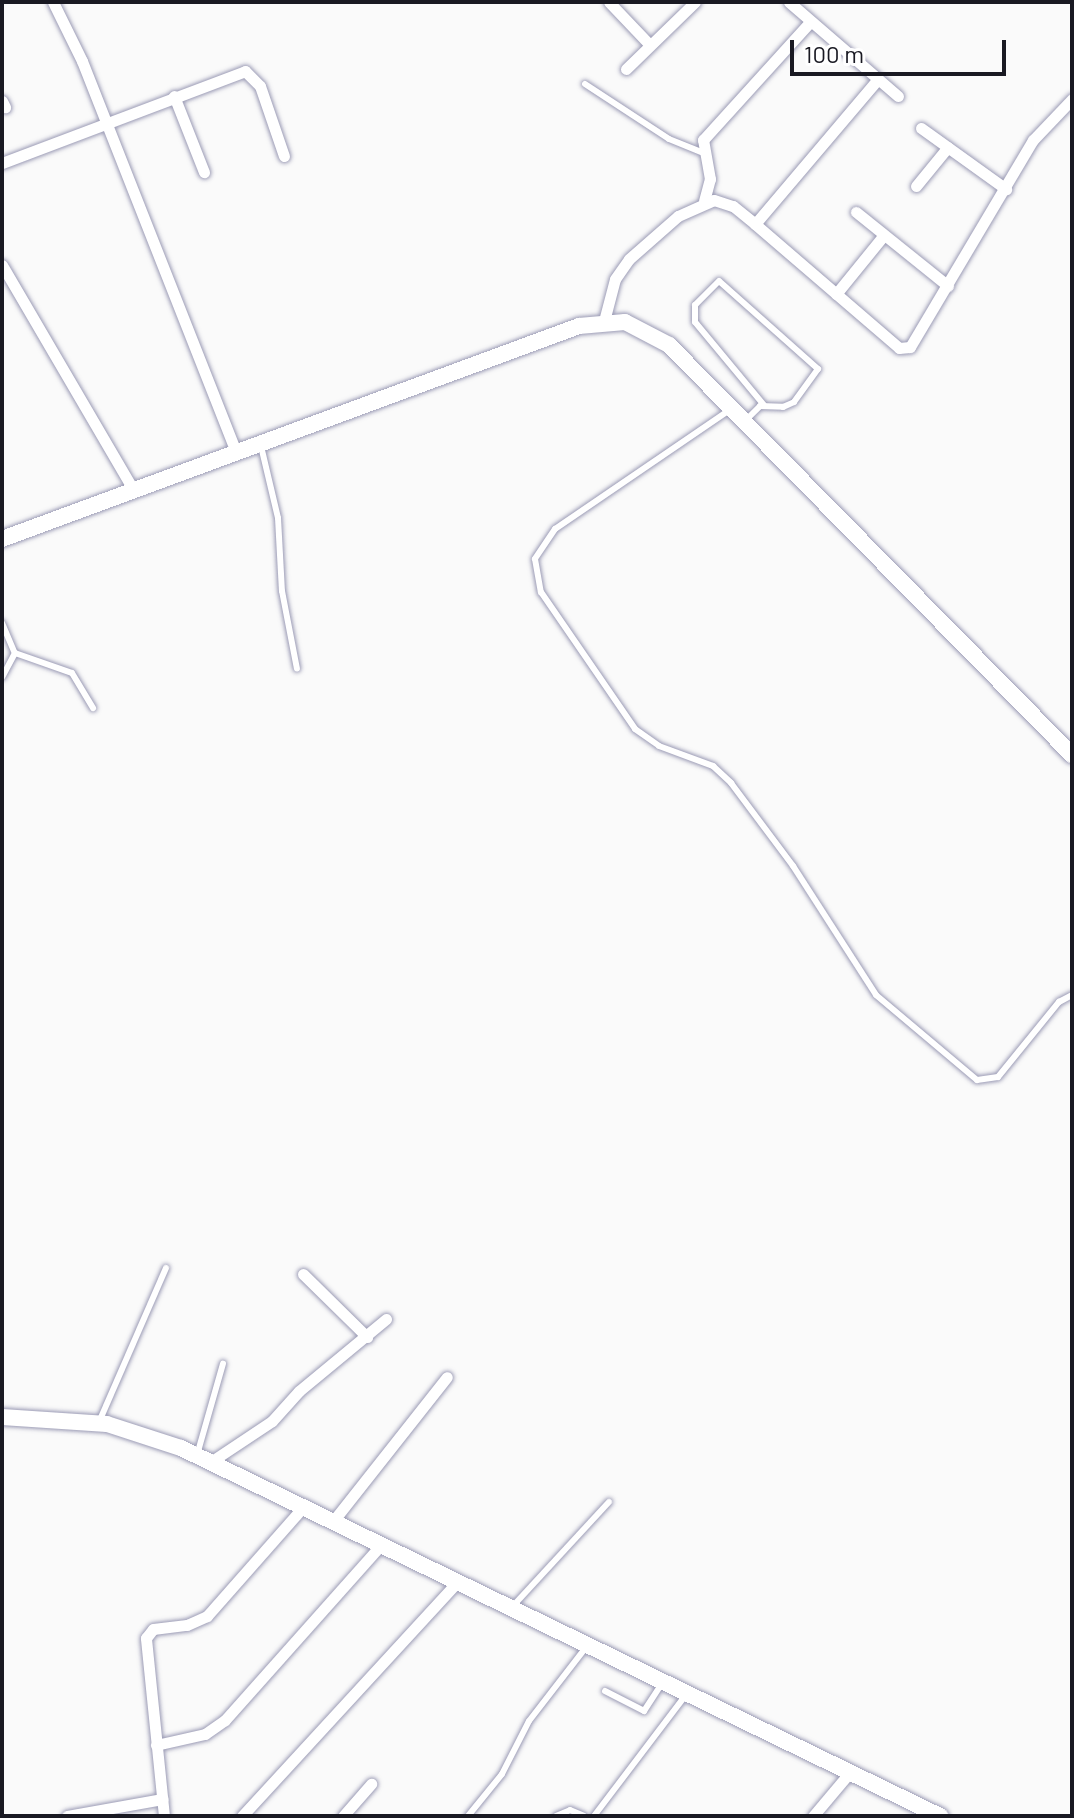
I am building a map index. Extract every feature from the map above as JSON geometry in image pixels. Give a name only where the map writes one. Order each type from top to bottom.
[{"type":"street","points":[[53,2],[106,122],[237,454]]},
{"type":"street","points":[[609,2],[650,45]]},
{"type":"street","points":[[626,69],[695,2]]},
{"type":"street","points":[[789,2],[898,96]]},
{"type":"street","points":[[704,201],[710,179],[703,140],[810,22]]},
{"type":"street","points":[[2,163],[237,72],[250,72],[284,156]]},
{"type":"street","points":[[755,224],[878,79]]},
{"type":"street","points":[[174,96],[204,172]]},
{"type":"street","points":[[604,321],[612,287],[629,259],[678,216],[704,201],[733,206],[902,349],[913,344],[1040,130],[1072,99]]},
{"type":"street","points":[[921,128],[1006,189]]},
{"type":"street","points":[[916,186],[948,147]]},
{"type":"street","points":[[856,212],[948,286]]},
{"type":"street","points":[[836,294],[884,235]]},
{"type":"street","points":[[2,265],[134,491]]},
{"type":"street","points":[[2,539],[604,321],[646,329],[731,409],[1072,755]]},
{"type":"street","points":[[303,1274],[367,1337]]},
{"type":"street","points":[[204,1458],[263,1428],[386,1319]]},
{"type":"street","points":[[334,1520],[447,1377]]},
{"type":"street","points":[[2,1417],[99,1422],[204,1458],[296,1515],[334,1520],[373,1553],[458,1581],[512,1607],[581,1654],[850,1772],[940,1816]]},
{"type":"street","points":[[164,1816],[149,1632],[207,1616],[296,1515]]},
{"type":"street","points":[[156,1745],[205,1734],[225,1720],[373,1553]]},
{"type":"street","points":[[242,1816],[458,1581]]},
{"type":"street","points":[[813,1816],[850,1772]]},
{"type":"street","points":[[343,1816],[371,1784]]},
{"type":"street","points":[[67,1816],[162,1799]]},
{"type":"lane","points":[[585,84],[669,139],[703,153]]},
{"type":"lane","points":[[744,422],[764,405],[788,406],[817,377],[818,369],[719,281],[695,305],[695,322],[764,405]]},
{"type":"lane","points":[[731,409],[555,529],[535,559],[541,592],[635,729],[659,746],[713,766],[731,783],[793,866],[876,995],[977,1080],[998,1077],[1059,1002],[1072,995]]},
{"type":"lane","points":[[261,446],[278,518],[282,591],[297,669]]},
{"type":"lane","points":[[2,623],[15,653],[72,673],[93,708]]},
{"type":"lane","points":[[2,677],[15,653]]},
{"type":"lane","points":[[99,1422],[166,1268]]},
{"type":"lane","points":[[204,1458],[223,1364]]},
{"type":"lane","points":[[512,1607],[609,1502]]},
{"type":"lane","points":[[468,1816],[502,1774],[521,1732],[581,1654]]},
{"type":"lane","points":[[605,1691],[640,1711],[654,1700],[660,1688]]},
{"type":"lane","points":[[594,1816],[683,1699]]},
{"type":"lane","points":[[556,1816],[570,1810],[584,1816]]}]
